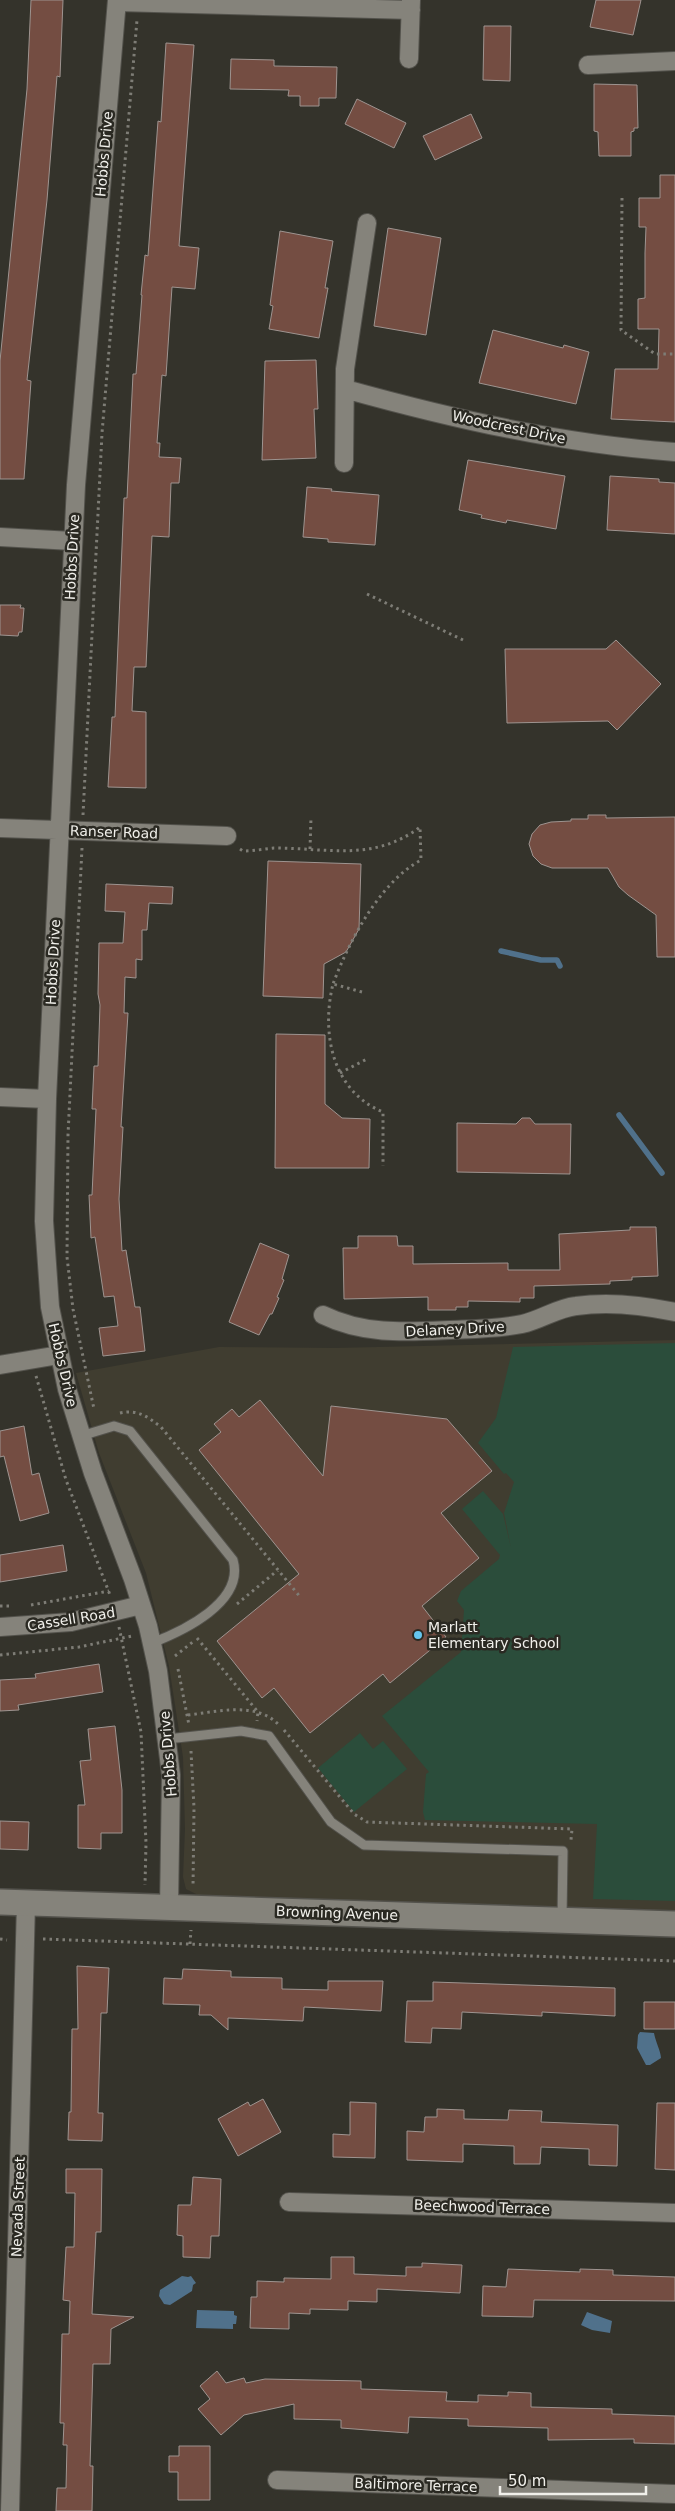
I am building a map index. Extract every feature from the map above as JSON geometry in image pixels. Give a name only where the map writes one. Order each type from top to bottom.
[{"type":"street","points":[[117,1],[411,5],[409,58]]},
{"type":"street","name":"Hobbs Drive","points":[[117,1],[82,396],[72,541],[47,1099],[45,1250],[50,1307],[59,1355],[81,1436],[142,1605],[152,1643],[168,1739],[172,1813],[169,1908]]},
{"type":"street","points":[[588,65],[675,61]]},
{"type":"street","points":[[344,463],[347,353],[366,223]]},
{"type":"street","name":"Woodcrest Drive","points":[[345,389],[467,419],[556,438],[614,447],[675,452]]},
{"type":"street","points":[[0,537],[72,541]]},
{"type":"street","name":"Ranser Road","points":[[0,828],[227,836]]},
{"type":"street","points":[[0,1097],[47,1099]]},
{"type":"street","name":"Delaney Drive","points":[[323,1315],[342,1324],[383,1332],[502,1328],[536,1321],[574,1306],[596,1304],[625,1304],[675,1312]]},
{"type":"street","points":[[0,1365],[59,1355]]},
{"type":"street","name":"Cassell Road","points":[[0,1627],[44,1625],[116,1613],[142,1605]]},
{"type":"street","name":"Browning Avenue","points":[[0,1902],[675,1924]]},
{"type":"street","name":"Nevada Street","points":[[10,2511],[26,1903]]},
{"type":"street","name":"Beechwood Terrace","points":[[289,2202],[675,2213]]},
{"type":"street","name":"Baltimore Terrace","points":[[277,2480],[675,2494]]},
{"type":"lane","points":[[81,1436],[114,1426],[130,1431],[233,1560],[234,1583],[227,1596],[184,1630],[152,1643]]},
{"type":"lane","points":[[168,1739],[242,1731],[269,1736],[331,1822],[364,1844],[563,1851],[562,1920]]},
{"type":"path","points":[[96,1418],[73,1310],[67,1257],[68,1136],[102,433],[138,20]]},
{"type":"path","points":[[622,198],[621,330],[655,354],[675,354]]},
{"type":"path","points":[[367,594],[463,640]]},
{"type":"path","points":[[310,850],[311,817]]},
{"type":"path","points":[[227,836],[243,851],[274,848],[362,850],[390,845],[420,827],[421,860],[409,866],[392,881],[374,905],[339,967],[333,984],[328,1011],[330,1042],[340,1073],[359,1099],[383,1112],[383,1166]]},
{"type":"path","points":[[333,984],[362,992]]},
{"type":"path","points":[[340,1073],[367,1059]]},
{"type":"path","points":[[32,1361],[66,1480],[109,1591],[122,1638],[141,1732],[146,1843],[145,1885]]},
{"type":"path","points":[[146,1414],[161,1427],[301,1598]]},
{"type":"path","points":[[233,1608],[278,1570]]},
{"type":"path","points":[[25,1606],[109,1591]]},
{"type":"path","points":[[0,1606],[17,1606]]},
{"type":"path","points":[[0,1655],[79,1647],[133,1636]]},
{"type":"path","points":[[197,1638],[258,1712],[256,1734]]},
{"type":"path","points":[[175,1656],[184,1649]]},
{"type":"path","points":[[188,1715],[248,1710],[258,1712],[273,1719],[292,1738],[359,1818],[368,1822],[572,1829],[572,1838],[563,1851]]},
{"type":"path","points":[[190,1944],[191,1930]]},
{"type":"path","points":[[26,1938],[675,1960]]},
{"type":"shaded area","name":"Marlatt Elementary School","points":[[675,1340],[675,1915],[221,1897],[198,1895],[186,1889],[183,1877],[185,1829],[183,1757],[169,1666],[146,1573],[99,1453],[76,1373],[219,1347],[335,1348]]},
{"type":"green space","points":[[675,1343],[675,1901],[593,1899],[597,1824],[425,1820],[423,1812],[426,1774],[429,1772],[382,1716],[461,1652],[464,1610],[457,1601],[461,1591],[499,1559],[500,1555],[462,1509],[483,1491],[503,1514],[511,1548],[504,1513],[514,1482],[506,1473],[504,1474],[478,1443],[496,1418],[513,1347]]},
{"type":"green space","points":[[360,1733],[373,1749],[383,1741],[407,1769],[354,1812],[318,1768]]},
{"type":"water","points":[[640,2032],[654,2033],[661,2058],[650,2065],[646,2065],[637,2048]]},
{"type":"water","points":[[182,2276],[191,2276],[196,2283],[193,2285],[192,2291],[170,2305],[164,2304],[159,2296],[160,2290]]},
{"type":"water","points":[[197,2310],[234,2311],[234,2315],[237,2316],[236,2324],[233,2324],[233,2329],[196,2328]]},
{"type":"water","points":[[587,2312],[612,2321],[610,2333],[592,2330],[581,2325]]},
{"type":"building","points":[[31,0],[63,0],[60,77],[57,76],[47,200],[27,380],[31,381],[24,479],[0,479],[0,361],[27,89]]},
{"type":"building","points":[[596,0],[641,0],[633,35],[590,27]]},
{"type":"building","points":[[484,26],[511,26],[510,81],[483,80]]},
{"type":"building","points":[[166,43],[194,45],[179,246],[199,248],[195,289],[172,287],[166,376],[162,375],[157,443],[160,443],[159,457],[181,458],[179,483],[171,483],[169,537],[152,536],[146,667],[134,667],[132,711],[146,712],[146,788],[108,787],[112,717],[115,717],[124,498],[127,498],[133,374],[136,374],[145,255],[148,256],[158,121],[161,122]]},
{"type":"building","points":[[231,59],[274,60],[274,66],[337,67],[336,98],[319,98],[319,106],[300,106],[300,96],[288,96],[289,90],[230,89]]},
{"type":"building","points":[[594,84],[637,85],[638,128],[634,128],[634,131],[631,132],[631,156],[599,156],[598,132],[594,131]]},
{"type":"building","points":[[357,99],[406,123],[394,148],[345,124]]},
{"type":"building","points":[[471,114],[482,138],[435,160],[423,136]]},
{"type":"building","points":[[660,175],[675,175],[675,422],[611,419],[615,369],[658,369],[659,329],[638,329],[638,299],[645,298],[646,227],[639,227],[639,198],[660,198]]},
{"type":"building","points":[[388,228],[441,238],[426,335],[374,326]]},
{"type":"building","points":[[280,231],[333,241],[325,288],[328,288],[319,338],[269,329],[273,306],[270,305]]},
{"type":"building","points":[[493,330],[563,348],[564,345],[589,352],[576,404],[479,383]]},
{"type":"building","points":[[316,360],[318,409],[314,409],[316,458],[262,460],[265,361]]},
{"type":"building","points":[[468,460],[565,476],[556,529],[507,520],[506,523],[481,518],[482,515],[459,510]]},
{"type":"building","points":[[610,476],[659,479],[659,482],[675,483],[675,534],[607,530]]},
{"type":"building","points":[[307,487],[379,495],[375,545],[328,542],[328,539],[303,537]]},
{"type":"building","points":[[0,605],[21,605],[20,608],[24,608],[22,632],[19,632],[18,636],[0,635]]},
{"type":"building","points":[[616,640],[661,684],[617,730],[608,721],[507,723],[505,649],[606,649]]},
{"type":"building","points":[[588,815],[606,815],[606,818],[675,817],[675,957],[657,957],[656,915],[619,887],[608,868],[552,868],[541,864],[533,856],[529,844],[532,834],[540,825],[551,822],[571,821],[571,819],[588,819]]},
{"type":"building","points":[[268,861],[361,864],[359,929],[346,952],[324,964],[323,998],[263,996]]},
{"type":"building","points":[[106,884],[173,887],[172,904],[149,903],[147,930],[142,930],[142,960],[136,959],[136,978],[125,977],[124,1013],[128,1013],[119,1199],[122,1251],[126,1250],[135,1307],[140,1307],[145,1351],[103,1356],[99,1328],[118,1326],[114,1296],[104,1297],[95,1237],[91,1238],[89,1195],[92,1195],[96,1109],[92,1109],[94,1066],[98,1066],[100,1005],[98,994],[99,943],[123,943],[125,912],[105,911]]},
{"type":"building","points":[[276,1034],[325,1035],[325,1104],[342,1118],[370,1119],[369,1168],[275,1168]]},
{"type":"building","points":[[522,1118],[530,1118],[535,1124],[571,1124],[570,1174],[457,1172],[457,1123],[516,1124]]},
{"type":"building","points":[[630,1227],[656,1227],[658,1276],[632,1277],[632,1280],[610,1281],[610,1284],[534,1286],[534,1298],[520,1298],[520,1302],[468,1301],[468,1307],[456,1307],[456,1310],[428,1310],[428,1297],[344,1299],[343,1248],[358,1248],[358,1236],[397,1236],[398,1246],[413,1246],[413,1264],[508,1263],[508,1270],[560,1270],[559,1234],[630,1230]]},
{"type":"building","points":[[260,1243],[289,1255],[282,1279],[284,1280],[277,1297],[279,1298],[259,1335],[229,1322]]},
{"type":"building","name":"Marlatt Elementary School","points":[[260,1400],[323,1476],[331,1406],[447,1419],[492,1471],[441,1513],[479,1558],[422,1606],[446,1637],[390,1683],[383,1674],[310,1733],[274,1688],[262,1698],[217,1641],[299,1574],[199,1450],[221,1432],[214,1424],[232,1409],[239,1417]]},
{"type":"building","points":[[24,1426],[32,1475],[39,1473],[49,1513],[20,1521],[4,1456],[0,1457],[0,1431]]},
{"type":"building","points":[[63,1545],[67,1571],[0,1582],[0,1555]]},
{"type":"building","points":[[99,1664],[103,1692],[18,1705],[19,1710],[0,1711],[0,1680],[36,1678],[35,1674]]},
{"type":"building","points":[[115,1726],[122,1790],[122,1833],[101,1833],[101,1849],[78,1848],[78,1805],[85,1805],[80,1761],[91,1760],[88,1729]]},
{"type":"building","points":[[0,1821],[29,1822],[28,1850],[0,1849]]},
{"type":"building","points":[[77,1966],[109,1968],[107,2013],[101,2013],[98,2113],[103,2113],[102,2141],[68,2140],[69,2112],[71,2112],[72,2029],[78,2029]]},
{"type":"building","points":[[183,1969],[231,1971],[231,1977],[282,1978],[282,1989],[328,1990],[328,1981],[383,1981],[381,2011],[304,2007],[303,2021],[228,2018],[228,2030],[211,2015],[199,2015],[200,2005],[163,2004],[164,1978],[182,1979]]},
{"type":"building","points":[[433,1982],[615,1988],[615,2016],[542,2012],[542,2016],[462,2012],[461,2029],[432,2028],[431,2043],[405,2042],[407,2001],[433,2001]]},
{"type":"building","points":[[644,2002],[675,2002],[675,2029],[644,2029]]},
{"type":"building","points":[[263,2099],[281,2132],[238,2156],[218,2119],[248,2102],[250,2106]]},
{"type":"building","points":[[350,2102],[376,2103],[375,2158],[333,2157],[333,2134],[350,2135]]},
{"type":"building","points":[[657,2103],[675,2103],[675,2170],[655,2169]]},
{"type":"building","points":[[437,2109],[464,2110],[464,2119],[508,2120],[509,2110],[542,2111],[541,2122],[618,2125],[617,2166],[589,2165],[589,2149],[541,2147],[540,2164],[514,2164],[514,2146],[463,2144],[463,2162],[407,2160],[407,2131],[424,2132],[425,2117],[437,2117]]},
{"type":"building","points":[[66,2169],[102,2169],[101,2232],[96,2232],[92,2314],[134,2317],[111,2329],[110,2364],[93,2364],[90,2466],[93,2466],[92,2511],[56,2511],[57,2488],[66,2488],[67,2445],[63,2445],[64,2423],[60,2423],[62,2334],[69,2334],[70,2301],[63,2300],[66,2247],[74,2247],[75,2193],[66,2193]]},
{"type":"building","points":[[193,2177],[221,2179],[219,2236],[211,2236],[210,2258],[183,2257],[183,2236],[177,2235],[178,2205],[191,2205]]},
{"type":"building","points":[[331,2257],[354,2257],[354,2274],[406,2276],[406,2267],[422,2267],[422,2263],[462,2265],[460,2293],[377,2289],[377,2302],[348,2301],[348,2310],[310,2309],[310,2314],[289,2313],[289,2329],[250,2328],[251,2297],[257,2297],[257,2281],[284,2282],[284,2278],[331,2279]]},
{"type":"building","points":[[508,2269],[580,2272],[580,2269],[613,2270],[613,2275],[675,2277],[675,2301],[534,2300],[533,2317],[482,2316],[483,2286],[506,2287]]},
{"type":"building","points":[[217,2371],[226,2383],[244,2378],[246,2383],[265,2379],[361,2381],[361,2389],[447,2392],[446,2401],[478,2402],[478,2395],[508,2396],[508,2392],[531,2393],[531,2407],[612,2409],[612,2414],[675,2416],[675,2444],[634,2443],[634,2439],[548,2440],[548,2428],[468,2426],[468,2419],[409,2417],[408,2433],[341,2428],[341,2420],[294,2419],[294,2404],[244,2415],[221,2435],[198,2409],[210,2399],[200,2386]]},
{"type":"building","points":[[179,2446],[210,2446],[210,2500],[178,2500],[178,2472],[169,2472],[169,2456],[179,2456]]},
{"type":"waterway","points":[[501,951],[541,960],[557,960],[560,966]]},
{"type":"waterway","points":[[619,1115],[662,1173]]},
{"type":"place","name":"Marlatt Elementary School","points":[[418,1635]]}]
